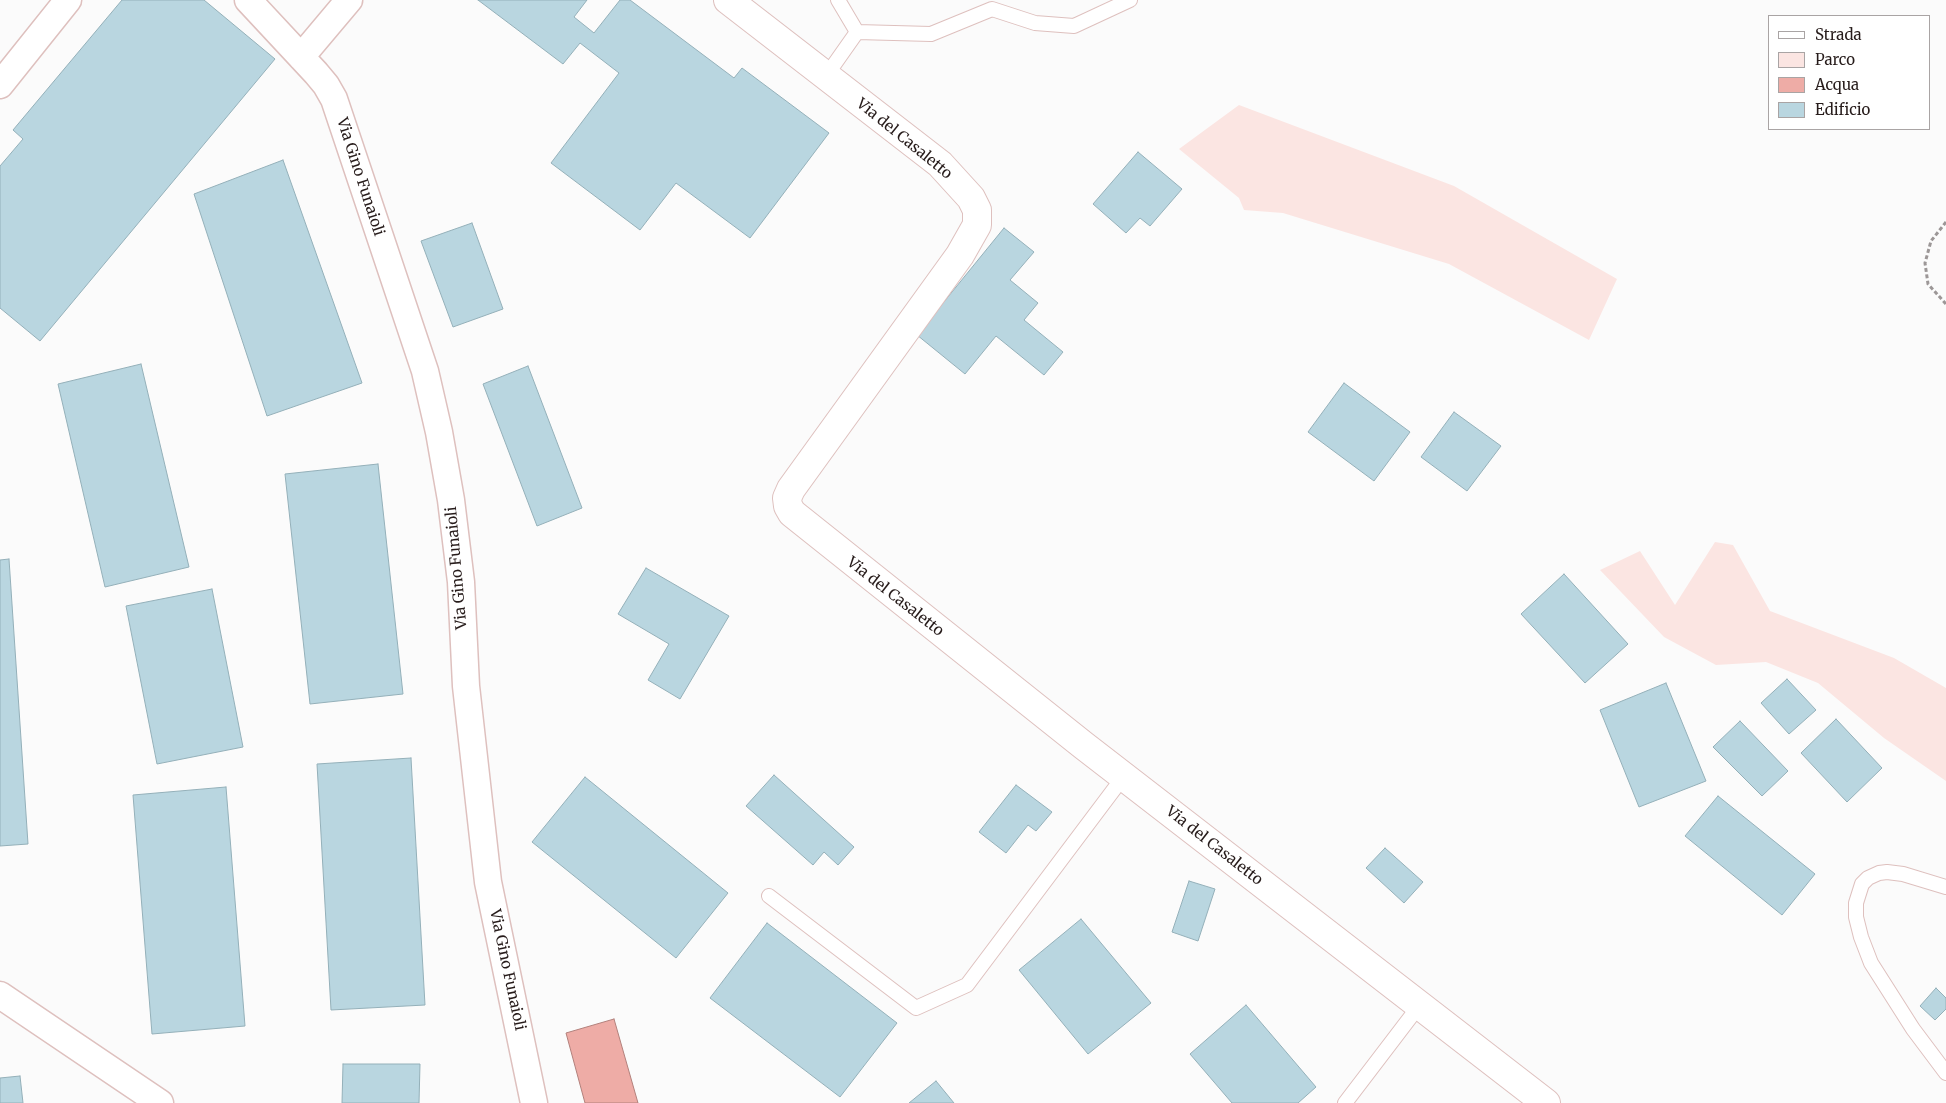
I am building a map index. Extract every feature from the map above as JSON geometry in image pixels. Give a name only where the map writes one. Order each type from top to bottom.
[{"type":"street","points":[[0,85],[68,0]]},
{"type":"street","name":"Via Gino Funaioli","points":[[248,0],[326,84],[342,120],[425,372],[440,432],[451,500],[461,582],[466,686],[488,882],[534,1103]]},
{"type":"street","points":[[301,57],[349,0]]},
{"type":"street","name":"Via del Casaletto","points":[[728,0],[940,164],[971,198],[977,210],[977,225],[960,255],[796,481],[787,498],[788,506],[792,513],[1124,776],[1546,1103]]},
{"type":"street","points":[[0,995],[160,1103]]},
{"type":"lane","points":[[838,0],[858,32]]},
{"type":"lane","points":[[858,32],[931,34],[992,5],[1034,23],[1074,26],[1130,0]]},
{"type":"lane","points":[[826,76],[858,32]]},
{"type":"lane","points":[[769,896],[916,1008],[967,986],[1019,913],[1124,776]]},
{"type":"lane","points":[[1946,888],[1903,874],[1879,873],[1868,878],[1862,884],[1856,903],[1856,917],[1862,944],[1871,963],[1913,1029],[1946,1073]]},
{"type":"lane","points":[[1345,1103],[1419,1006]]},
{"type":"path","points":[[1946,222],[1931,241],[1925,263],[1928,284],[1946,304]]},
{"type":"green space","points":[[1239,105],[1454,186],[1617,279],[1589,340],[1449,264],[1283,213],[1244,210],[1239,198],[1179,149]]},
{"type":"green space","points":[[1715,542],[1733,545],[1770,611],[1894,658],[1946,688],[1946,781],[1884,738],[1818,683],[1766,662],[1716,665],[1664,637],[1600,570],[1640,551],[1675,605]]},
{"type":"water","points":[[614,1019],[638,1103],[585,1103],[566,1033]]},
{"type":"building","points":[[122,0],[204,0],[275,59],[40,341],[0,308],[0,166],[23,139],[13,130]]},
{"type":"building","points":[[478,0],[587,0],[574,17],[594,33],[620,0],[630,0],[734,78],[742,68],[829,133],[750,238],[676,183],[640,230],[551,163],[619,73],[580,43],[563,64]]},
{"type":"building","points":[[1138,152],[1182,189],[1150,226],[1140,218],[1126,233],[1093,204]]},
{"type":"building","points":[[283,160],[362,383],[267,416],[194,194]]},
{"type":"building","points":[[472,223],[503,309],[453,327],[421,241]]},
{"type":"building","points":[[1004,228],[1034,252],[1010,280],[1038,303],[1024,320],[1063,352],[1044,375],[996,336],[965,374],[917,335]]},
{"type":"building","points":[[141,364],[189,567],[105,587],[58,384]]},
{"type":"building","points":[[528,366],[582,508],[537,526],[483,384]]},
{"type":"building","points":[[1344,383],[1410,432],[1374,481],[1308,432]]},
{"type":"building","points":[[1454,412],[1501,446],[1467,491],[1421,457]]},
{"type":"building","points":[[378,464],[403,694],[310,704],[285,474]]},
{"type":"building","points":[[9,559],[28,844],[0,846],[0,560]]},
{"type":"building","points":[[646,568],[729,616],[680,699],[648,680],[669,644],[618,614]]},
{"type":"building","points":[[1564,574],[1628,644],[1585,683],[1521,614]]},
{"type":"building","points":[[212,589],[243,747],[157,764],[126,606]]},
{"type":"building","points":[[1787,679],[1816,710],[1789,734],[1761,703]]},
{"type":"building","points":[[1666,683],[1706,781],[1639,807],[1600,710]]},
{"type":"building","points":[[1836,719],[1882,768],[1847,802],[1801,753]]},
{"type":"building","points":[[1740,721],[1788,771],[1762,796],[1713,747]]},
{"type":"building","points":[[411,758],[425,1005],[331,1010],[317,764]]},
{"type":"building","points":[[774,775],[854,847],[838,865],[824,852],[813,865],[746,806]]},
{"type":"building","points":[[585,777],[728,893],[676,958],[532,842]]},
{"type":"building","points":[[1016,785],[1052,812],[1036,831],[1028,825],[1006,853],[979,832]]},
{"type":"building","points":[[226,787],[245,1026],[152,1034],[133,795]]},
{"type":"building","points":[[1718,796],[1815,874],[1782,915],[1685,836]]},
{"type":"building","points":[[1385,848],[1423,882],[1404,903],[1366,868]]},
{"type":"building","points":[[1189,881],[1215,889],[1198,941],[1172,932]]},
{"type":"building","points":[[1081,919],[1151,1003],[1088,1054],[1019,970]]},
{"type":"building","points":[[767,923],[897,1023],[840,1097],[710,998]]},
{"type":"building","points":[[1936,988],[1946,998],[1946,1009],[1935,1020],[1920,1006]]},
{"type":"building","points":[[1246,1005],[1316,1087],[1298,1103],[1232,1103],[1190,1054]]},
{"type":"building","points":[[343,1064],[420,1064],[419,1103],[342,1103]]},
{"type":"building","points":[[20,1076],[23,1103],[0,1103],[0,1078]]},
{"type":"building","points":[[936,1081],[954,1103],[909,1103]]}]
